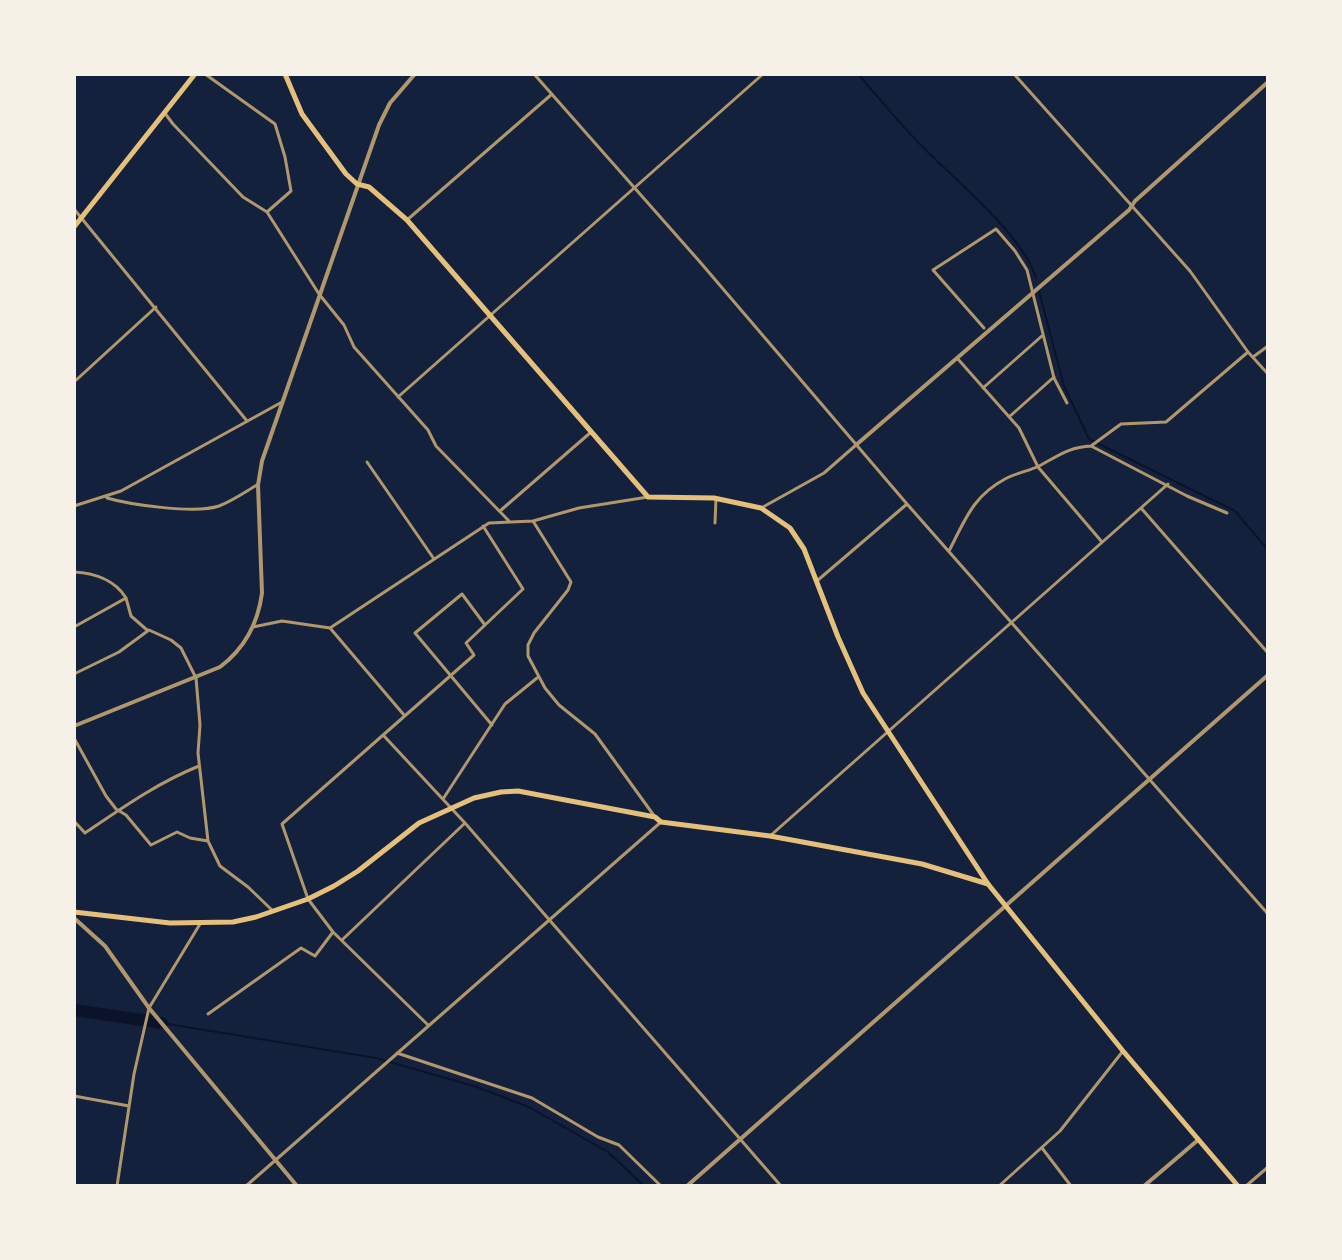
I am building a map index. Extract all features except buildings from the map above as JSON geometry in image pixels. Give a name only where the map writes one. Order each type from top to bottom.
[{"type":"main road","points":[[74,227],[195,74]]},
{"type":"main road","points":[[285,74],[302,114],[328,151],[357,184],[369,187],[407,220],[648,497],[716,498],[761,508],[790,528],[804,549],[863,693],[988,884],[1123,1051],[1238,1186]]},
{"type":"main road","points":[[74,912],[170,923],[233,922],[308,899],[358,871],[419,823],[451,807],[474,798],[518,791],[655,817],[661,822],[770,836],[922,864],[988,884]]},
{"type":"street","points":[[205,74],[275,124],[291,191],[267,212]]},
{"type":"street","points":[[74,726],[196,678],[232,658],[253,627],[262,593],[258,485],[262,461],[357,184],[390,103],[415,74]]},
{"type":"street","points":[[534,74],[1268,914]]},
{"type":"street","points":[[398,397],[763,74]]},
{"type":"street","points":[[1014,74],[1190,271],[1248,352],[1268,374]]},
{"type":"street","points":[[761,508],[824,473],[1132,206],[1268,82]]},
{"type":"street","points":[[407,220],[552,94]]},
{"type":"street","points":[[164,112],[243,197],[267,212],[319,294],[344,325],[354,347],[428,430],[436,446],[509,521]]},
{"type":"street","points":[[74,209],[247,421]]},
{"type":"street","points":[[984,328],[933,270],[996,229],[1027,270],[1054,377],[1067,403]]},
{"type":"street","points":[[74,382],[156,307]]},
{"type":"street","points":[[983,388],[1044,334]]},
{"type":"street","points":[[1253,357],[1268,346]]},
{"type":"street","points":[[949,551],[984,491],[1008,477],[1038,467],[1061,452],[1093,444],[1121,424],[1166,422],[1248,352]]},
{"type":"street","points":[[956,356],[1029,444],[1038,467],[1102,542]]},
{"type":"street","points":[[1009,417],[1054,377]]},
{"type":"street","points":[[74,506],[121,491],[282,402]]},
{"type":"street","points":[[500,511],[592,431]]},
{"type":"street","points":[[1093,444],[1187,496],[1227,513]]},
{"type":"street","points":[[367,462],[434,559]]},
{"type":"street","points":[[770,836],[1168,484]]},
{"type":"street","points":[[104,497],[127,504],[217,507],[258,485]]},
{"type":"street","points":[[330,628],[483,526],[533,521],[579,508],[648,497]]},
{"type":"street","points":[[715,523],[716,498]]},
{"type":"street","points":[[815,582],[907,504]]},
{"type":"street","points":[[1141,508],[1268,653]]},
{"type":"street","points":[[533,521],[571,582],[528,645],[528,656],[537,678],[559,705],[595,734],[655,817]]},
{"type":"street","points":[[428,1025],[333,932],[308,899],[282,824],[474,655],[466,643],[523,589],[483,526]]},
{"type":"street","points":[[74,572],[96,575],[120,589],[131,616],[148,631],[171,640],[181,648],[196,678],[208,841],[220,866],[273,911]]},
{"type":"street","points":[[485,625],[462,594],[415,633],[492,725]]},
{"type":"street","points":[[74,627],[126,598]]},
{"type":"street","points":[[253,627],[282,621],[330,628],[405,716]]},
{"type":"street","points":[[74,674],[119,652],[148,631]]},
{"type":"street","points":[[687,1186],[1268,675]]},
{"type":"street","points":[[443,799],[505,704],[537,678]]},
{"type":"street","points":[[383,735],[451,807],[547,921],[781,1186]]},
{"type":"street","points":[[74,738],[106,796],[151,845],[177,832],[208,841]]},
{"type":"street","points":[[74,821],[85,833],[116,809],[200,765]]},
{"type":"street","points":[[246,1186],[661,822]]},
{"type":"street","points":[[342,940],[465,823]]},
{"type":"street","points":[[74,918],[105,946],[149,1008],[297,1186]]},
{"type":"street","points":[[117,1186],[149,1008],[200,924]]},
{"type":"street","points":[[208,1014],[301,948],[315,956],[333,932]]},
{"type":"street","points":[[999,1186],[1060,1131],[1123,1051]]},
{"type":"street","points":[[397,1053],[532,1098],[598,1137],[619,1145],[661,1186]]},
{"type":"street","points":[[74,1096],[129,1106]]},
{"type":"street","points":[[1144,1186],[1198,1140]]},
{"type":"street","points":[[1042,1148],[1071,1186]]},
{"type":"street","points":[[1246,1186],[1268,1167]]},
{"type":"waterway","points":[[858,74],[915,139],[1000,223],[1028,260],[1036,278]]},
{"type":"waterway","points":[[1039,291],[1064,386],[1089,439],[1235,511],[1268,550]]},
{"type":"waterway","points":[[74,1010],[162,1023]]},
{"type":"waterway","points":[[162,1023],[376,1058],[477,1087],[529,1107],[608,1152],[644,1186]]}]
